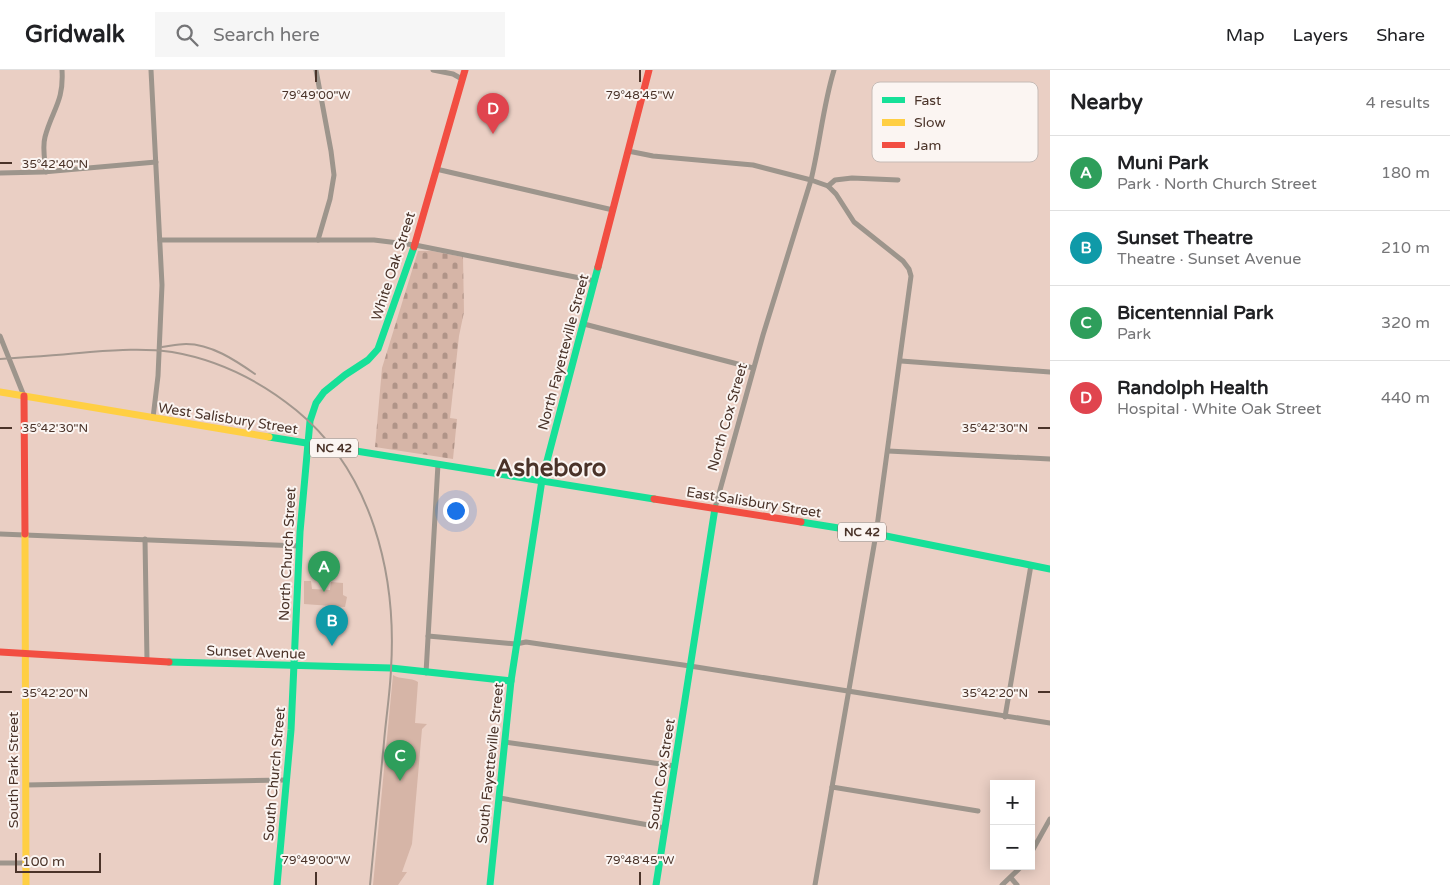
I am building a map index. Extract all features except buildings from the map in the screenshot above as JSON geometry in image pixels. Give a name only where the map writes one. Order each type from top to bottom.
[{"type":"main road","name":"White Oak Street","points":[[307,443],[310,421],[316,403],[324,392],[368,360],[378,349],[415,245],[465,70]]},
{"type":"main road","name":"North Fayetteville Street","points":[[516,644],[542,480],[649,70]]},
{"type":"main road","name":"West Salisbury Street","points":[[0,392],[542,480]]},
{"type":"main road","name":"South Park Street","points":[[24,396],[26,885]]},
{"type":"main road","name":"North Church Street","points":[[294,666],[307,443]]},
{"type":"main road","name":"East Salisbury Street","points":[[542,480],[876,534],[1050,570]]},
{"type":"main road","name":"North Cox Street","points":[[690,666],[715,508]]},
{"type":"main road","name":"South Fayetteville Street","points":[[490,885],[516,644]]},
{"type":"main road","name":"Sunset Avenue","points":[[0,652],[147,661],[391,668],[511,681]]},
{"type":"main road","name":"South Church Street","points":[[277,885],[294,666]]},
{"type":"main road","name":"South Cox Street","points":[[656,885],[690,666]]},
{"type":"street","points":[[46,172],[44,138],[60,98],[63,82],[62,70]]},
{"type":"street","points":[[151,70],[162,303],[158,376],[153,418]]},
{"type":"street","points":[[316,70],[334,175],[330,199],[318,240]]},
{"type":"street","points":[[433,70],[452,74],[462,79]]},
{"type":"street","name":"North Cox Street","points":[[715,508],[754,368],[811,180],[827,95],[834,70]]},
{"type":"street","points":[[628,151],[654,156],[753,165],[828,186],[836,194],[854,222],[899,258],[909,269],[911,276],[901,361],[876,534],[815,885]]},
{"type":"street","points":[[0,173],[46,172],[156,162]]},
{"type":"street","points":[[436,169],[613,210]]},
{"type":"street","points":[[828,186],[835,180],[852,178],[898,180]]},
{"type":"street","points":[[160,240],[374,240],[415,245],[595,281]]},
{"type":"street","points":[[584,324],[754,368]]},
{"type":"street","points":[[0,336],[24,396]]},
{"type":"street","points":[[901,361],[1050,372]]},
{"type":"street","points":[[888,451],[1050,459]]},
{"type":"street","points":[[426,673],[438,464]]},
{"type":"street","points":[[0,534],[300,546]]},
{"type":"street","points":[[145,539],[147,661]]},
{"type":"street","points":[[1005,716],[1031,566]]},
{"type":"street","points":[[428,636],[516,644],[526,642],[1050,723]]},
{"type":"street","points":[[505,742],[675,766]]},
{"type":"street","points":[[26,785],[286,780]]},
{"type":"street","points":[[832,787],[978,810]]},
{"type":"street","points":[[500,798],[665,828]]},
{"type":"street","points":[[1035,846],[1050,819]]},
{"type":"street","points":[[0,863],[26,863]]},
{"type":"street","points":[[1002,885],[1018,870]]},
{"type":"street","points":[[1011,878],[1017,885]]},
{"type":"green space","points":[[418,251],[432,251],[463,257],[464,312],[459,336],[450,418],[457,419],[453,459],[375,447],[382,368]]},
{"type":"green space","points":[[304,581],[311,581],[312,589],[330,590],[331,582],[343,583],[343,595],[347,597],[345,607],[304,604]]},
{"type":"green space","points":[[393,675],[418,682],[415,723],[427,724],[422,729],[412,844],[402,872],[407,872],[398,885],[373,885]]},
{"type":"railway","points":[[162,347],[186,344],[205,347],[231,358],[255,374]]},
{"type":"railway","points":[[0,359],[100,351],[141,350],[172,352],[206,360],[238,373],[282,399],[322,435],[344,463],[361,494],[374,527],[384,562],[392,633],[390,687],[370,885]]},
{"type":"traffic: fast","points":[[277,885],[291,730],[300,532],[310,421],[316,403],[324,392],[368,360],[378,349],[414,247]]},
{"type":"traffic: fast","points":[[490,885],[511,681],[542,480],[598,267]]},
{"type":"traffic: fast","points":[[269,437],[654,499]]},
{"type":"traffic: fast","points":[[656,885],[715,508]]},
{"type":"traffic: fast","points":[[801,522],[876,534],[1050,569]]},
{"type":"traffic: fast","points":[[169,662],[391,668],[511,681]]},
{"type":"traffic: slow","points":[[0,392],[269,437]]},
{"type":"traffic: slow","points":[[25,534],[26,885]]},
{"type":"traffic: jam","points":[[414,247],[465,70]]},
{"type":"traffic: jam","points":[[598,267],[649,70]]},
{"type":"traffic: jam","points":[[24,396],[25,534]]},
{"type":"traffic: jam","points":[[654,499],[801,522]]},
{"type":"traffic: jam","points":[[0,652],[169,662]]},
{"type":"place","name":"Randolph Health","points":[[493,134]]},
{"type":"place","name":"Muni Park","points":[[324,592]]},
{"type":"place","name":"Sunset Theatre","points":[[332,646]]},
{"type":"place","name":"Bicentennial Park","points":[[400,781]]},
{"type":"district","name":"Asheboro","points":[[551,468]]}]
